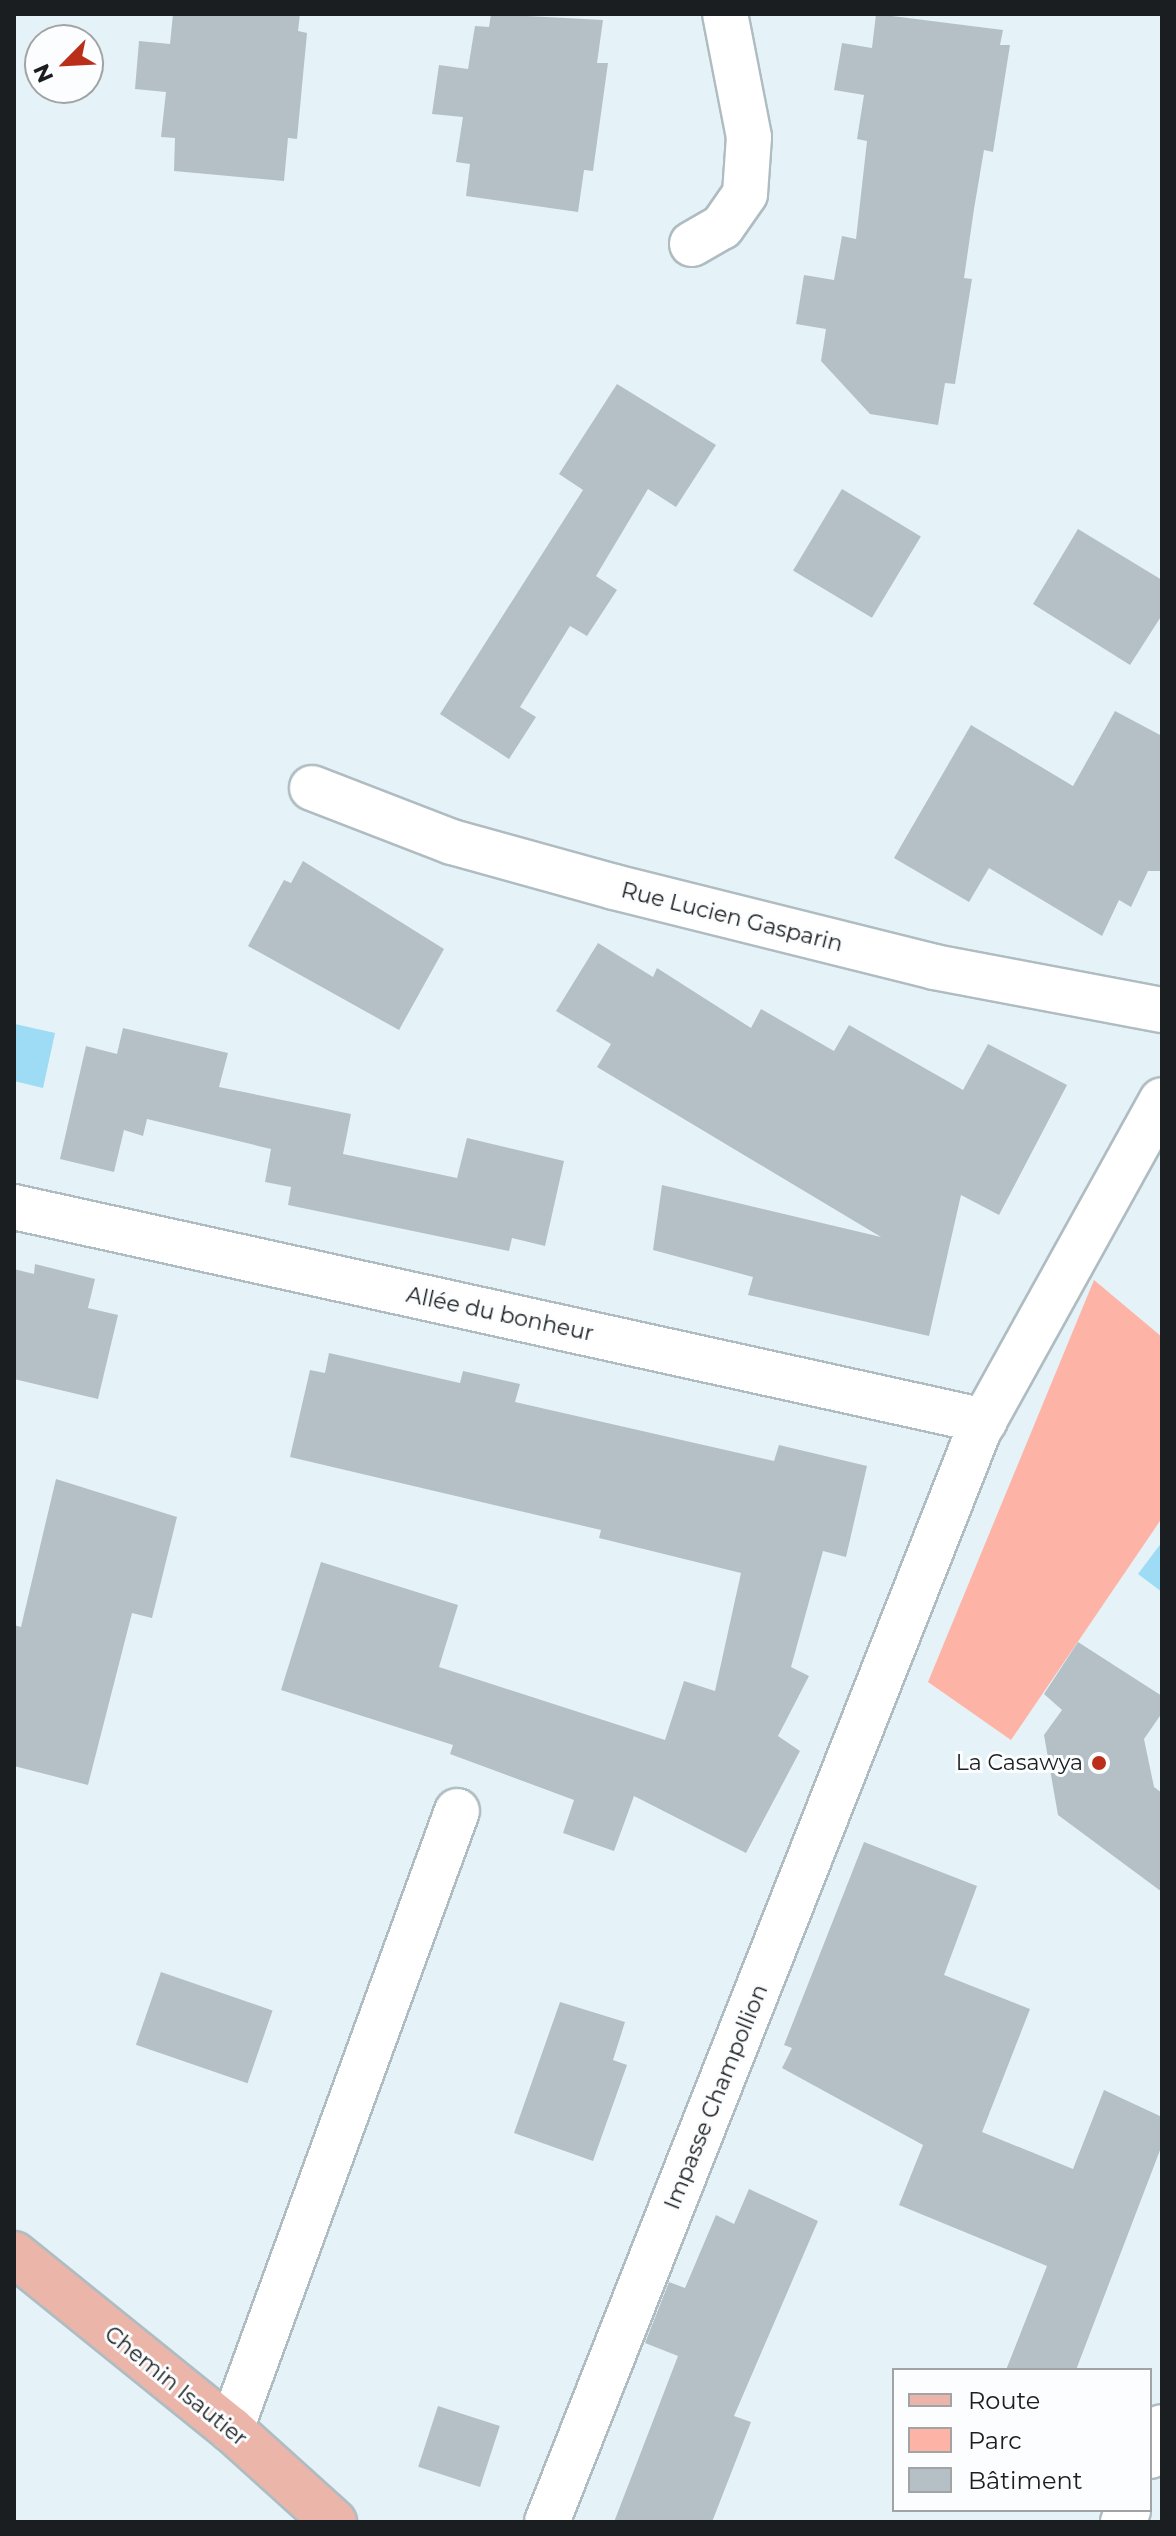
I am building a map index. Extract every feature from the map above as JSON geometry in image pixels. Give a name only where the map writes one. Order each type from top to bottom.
[{"type":"main road","name":"Chemin Isautier","points":[[14,2254],[231,2429],[334,2522]]},
{"type":"street","points":[[692,244],[722,227],[745,194],[749,137],[725,14]]},
{"type":"street","name":"Rue Lucien Gasparin","points":[[312,788],[452,842],[614,887],[934,967],[1162,1010]]},
{"type":"street","points":[[985,1421],[1162,1100]]},
{"type":"street","name":"Allée du bonheur","points":[[14,1207],[985,1421]]},
{"type":"street","name":"Impasse Champollion","points":[[547,2522],[985,1421]]},
{"type":"street","points":[[231,2429],[457,1811]]},
{"type":"street","points":[[1152,2451],[1162,2427]]},
{"type":"green space","points":[[1094,1280],[1162,1337],[1162,1518],[1011,1740],[928,1682]]},
{"type":"water","points":[[15,1024],[55,1033],[43,1088],[14,1081]]},
{"type":"water","points":[[1162,1542],[1162,1592],[1138,1574]]},
{"type":"building","points":[[173,14],[300,14],[298,31],[307,33],[297,139],[288,138],[284,181],[174,171],[175,138],[161,137],[166,92],[135,89],[139,41],[170,44]]},
{"type":"building","points":[[491,14],[603,20],[597,63],[608,63],[593,171],[584,170],[578,212],[466,196],[470,164],[456,162],[463,117],[432,114],[439,65],[468,69],[475,26],[489,27]]},
{"type":"building","points":[[876,14],[1003,30],[1000,45],[1010,45],[993,152],[984,150],[974,209],[964,278],[972,279],[955,384],[945,383],[938,425],[870,414],[821,361],[826,329],[796,324],[804,275],[834,280],[842,236],[856,239],[867,141],[857,139],[864,95],[834,90],[842,43],[872,48]]},
{"type":"building","points":[[617,384],[716,445],[676,507],[648,489],[596,576],[617,590],[587,636],[570,626],[520,707],[536,717],[509,759],[440,714],[583,490],[559,474]]},
{"type":"building","points":[[842,489],[921,536],[872,618],[793,570]]},
{"type":"building","points":[[1078,529],[1162,580],[1162,615],[1130,665],[1033,604]]},
{"type":"building","points":[[1115,711],[1162,736],[1162,871],[1148,871],[1131,907],[1119,900],[1102,936],[989,868],[969,902],[894,858],[971,725],[1073,786]]},
{"type":"building","points":[[303,861],[444,949],[399,1030],[248,946],[284,880],[291,883]]},
{"type":"building","points":[[598,943],[653,977],[657,968],[751,1028],[761,1009],[834,1051],[849,1025],[963,1090],[988,1044],[1067,1085],[999,1215],[961,1195],[929,1336],[748,1295],[753,1277],[653,1250],[662,1185],[881,1237],[597,1067],[611,1044],[556,1011]]},
{"type":"building","points":[[123,1028],[228,1053],[219,1087],[351,1114],[343,1154],[457,1178],[467,1138],[564,1161],[545,1246],[512,1238],[509,1251],[288,1205],[291,1187],[265,1182],[271,1149],[147,1119],[143,1136],[124,1130],[114,1172],[60,1159],[86,1046],[117,1054]]},
{"type":"building","points":[[35,1264],[95,1279],[88,1308],[118,1315],[98,1399],[14,1379],[14,1269],[34,1274]]},
{"type":"building","points":[[329,1353],[460,1383],[463,1371],[520,1384],[515,1402],[774,1461],[779,1445],[867,1466],[846,1557],[823,1551],[791,1667],[809,1676],[778,1736],[800,1751],[746,1853],[634,1796],[614,1851],[563,1833],[574,1800],[450,1754],[453,1745],[281,1690],[321,1562],[458,1605],[439,1667],[665,1740],[684,1681],[715,1691],[741,1573],[599,1538],[601,1530],[290,1457],[310,1370],[325,1373]]},
{"type":"building","points":[[56,1479],[177,1517],[152,1618],[132,1613],[88,1785],[14,1766],[14,1625],[21,1627]]},
{"type":"building","name":"La Casawya","points":[[1078,1642],[1162,1696],[1162,1713],[1144,1739],[1154,1787],[1162,1793],[1162,1892],[1058,1815],[1044,1735],[1062,1710],[1044,1694]]},
{"type":"building","points":[[864,1842],[977,1886],[944,1975],[1030,2009],[982,2132],[1073,2169],[1104,2090],[1162,2117],[1162,2145],[1077,2368],[1007,2368],[1047,2266],[899,2205],[923,2145],[782,2068],[792,2048],[784,2045]]},
{"type":"building","points":[[161,1972],[273,2010],[248,2083],[136,2045]]},
{"type":"building","points":[[560,2002],[625,2022],[613,2060],[627,2065],[593,2161],[514,2133]]},
{"type":"building","points":[[749,2189],[818,2221],[734,2416],[751,2422],[712,2522],[614,2522],[678,2356],[645,2343],[669,2282],[685,2288],[716,2215],[734,2224]]},
{"type":"building","points":[[438,2406],[500,2426],[480,2487],[418,2467]]},
{"type":"place","name":"La Casawya","points":[[1099,1763]]}]
